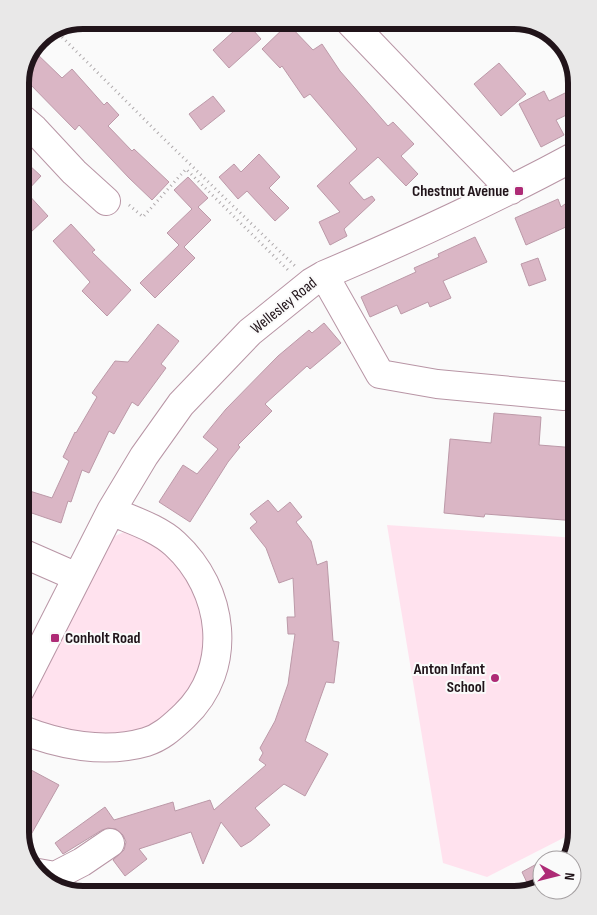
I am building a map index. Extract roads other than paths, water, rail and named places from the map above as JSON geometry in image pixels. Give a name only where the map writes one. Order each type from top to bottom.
[{"type":"street","points":[[357,29],[511,190]]},
{"type":"street","points":[[29,125],[34,129],[66,180],[106,201]]},
{"type":"street","name":"Wellesley Road","points":[[29,672],[110,511],[144,456],[181,404],[250,332],[314,281],[428,230],[568,160]]},
{"type":"street","points":[[314,281],[380,374],[437,384],[564,396]]},
{"type":"street","points":[[29,733],[43,738],[92,747],[126,746],[147,741],[165,734],[196,704],[208,683],[215,661],[218,638],[215,611],[205,585],[187,556],[173,542],[156,531],[110,511]]},
{"type":"street","points":[[29,556],[76,577]]},
{"type":"street","points":[[50,875],[55,876],[82,862],[110,842]]},
{"type":"place","name":"Chestnut Avenue","points":[[519,191]]},
{"type":"place","name":"Conholt Road","points":[[55,638]]},
{"type":"place","name":"Anton Infant School","points":[[495,678]]}]
